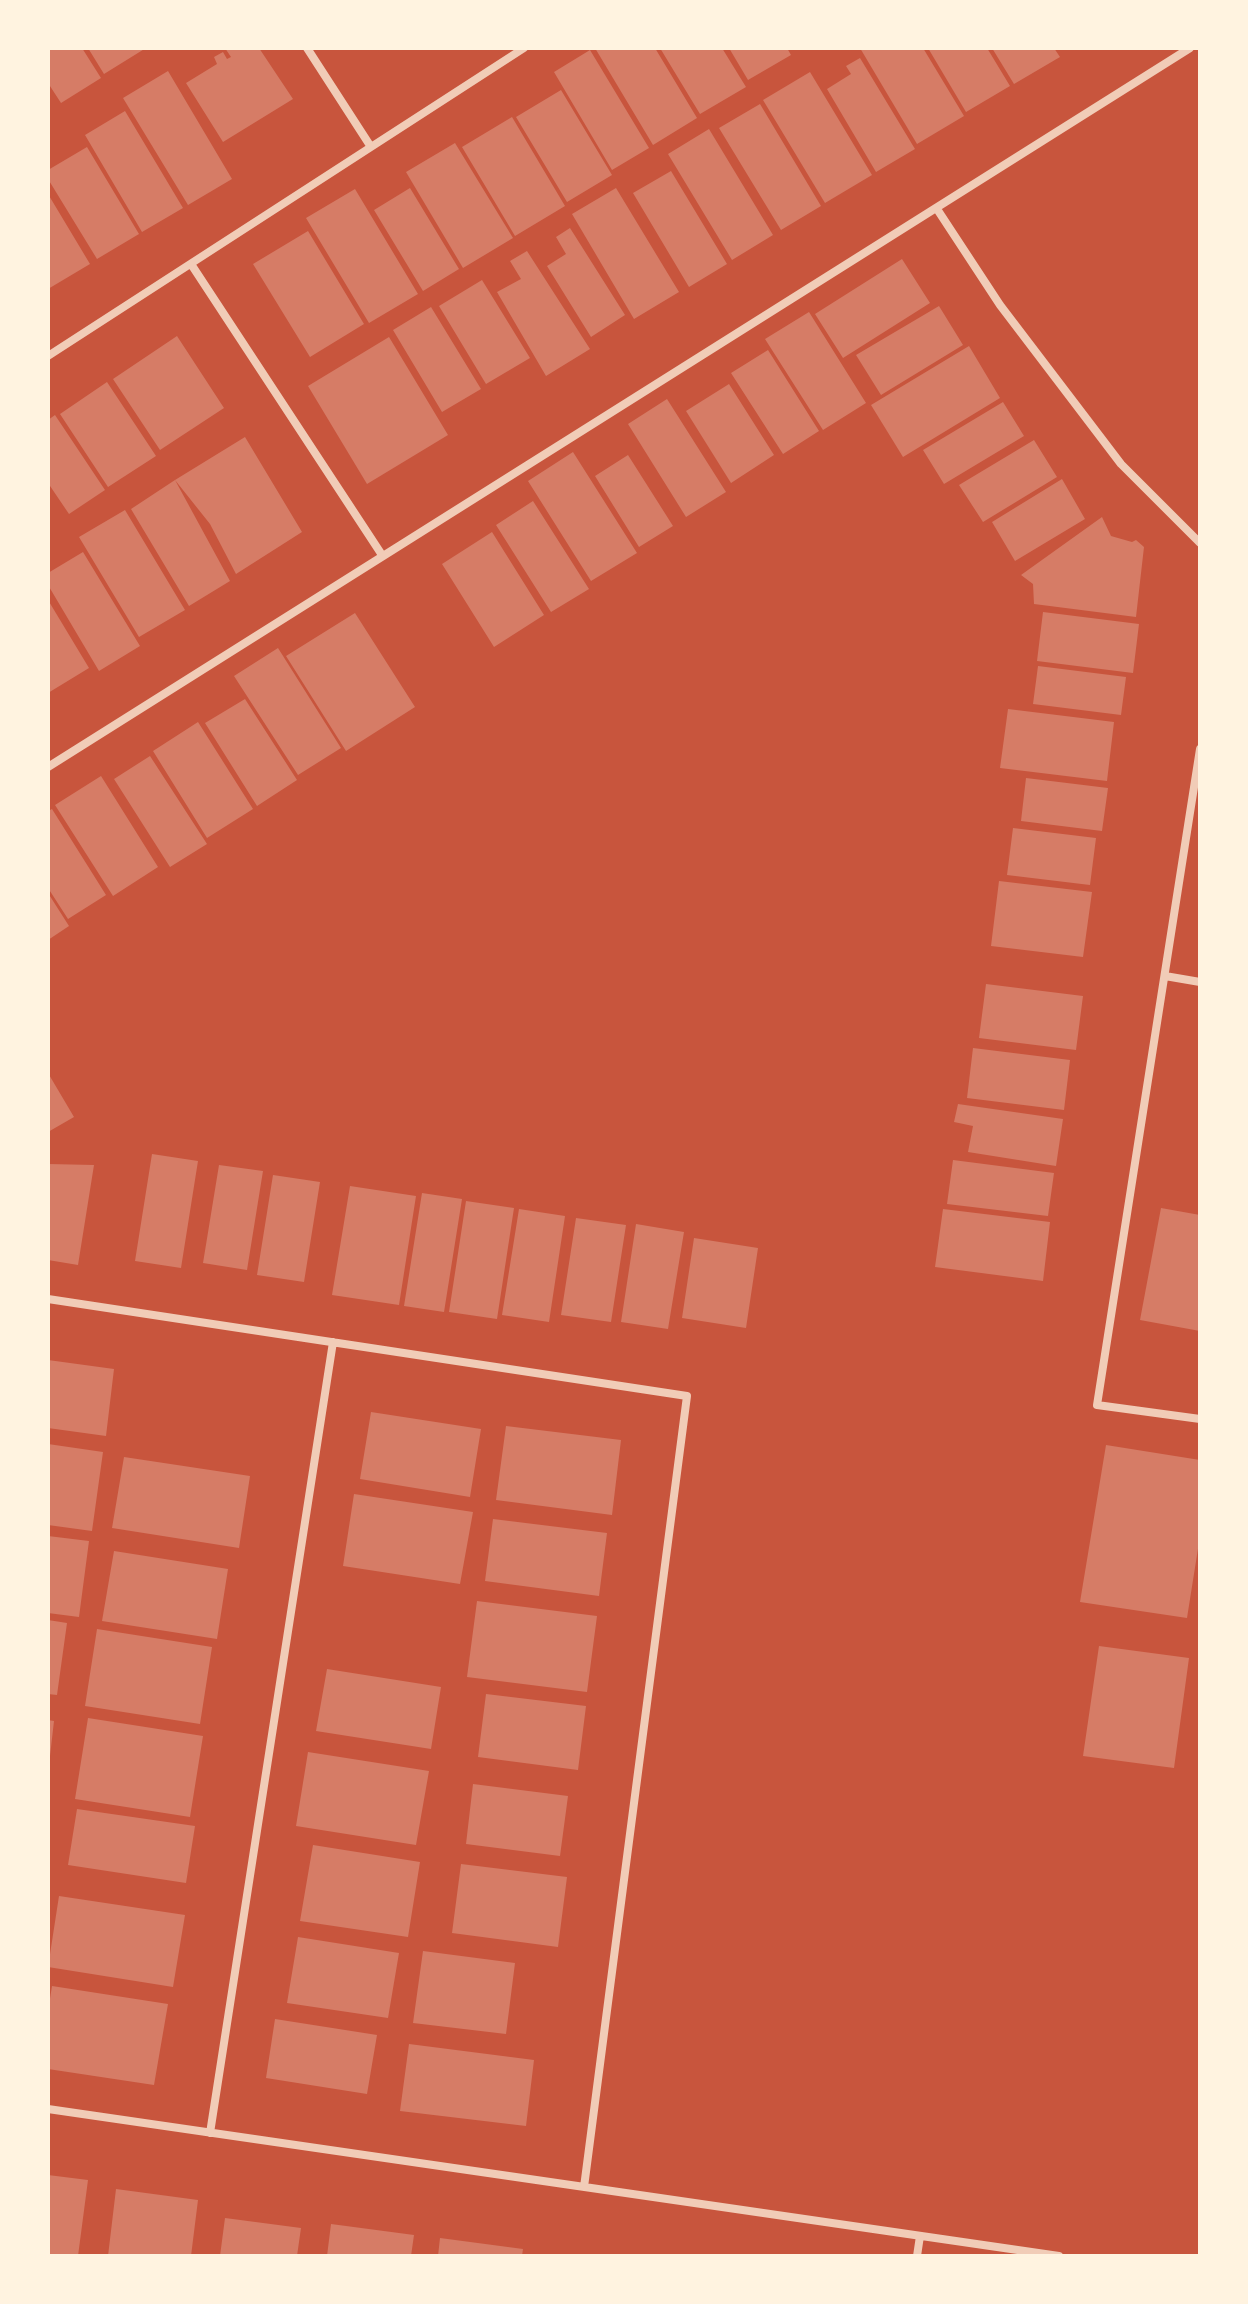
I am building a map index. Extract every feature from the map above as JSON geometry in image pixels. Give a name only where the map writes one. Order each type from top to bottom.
[{"type":"street","points":[[307,48],[371,147]]},
{"type":"street","points":[[48,356],[524,48]]},
{"type":"street","points":[[48,767],[1190,48]]},
{"type":"street","points":[[937,209],[1000,305],[1121,464],[1200,543]]},
{"type":"street","points":[[191,264],[382,555]]},
{"type":"street","points":[[1200,749],[1097,1405],[1200,1419]]},
{"type":"street","points":[[1165,976],[1200,982]]},
{"type":"street","points":[[48,1299],[687,1396],[584,2187]]},
{"type":"street","points":[[210,2133],[333,1342]]},
{"type":"street","points":[[48,2109],[1059,2256]]},
{"type":"street","points":[[917,2256],[920,2236]]},
{"type":"building","points":[[48,48],[82,48],[101,78],[61,103],[48,83]]},
{"type":"building","points":[[88,48],[146,48],[104,74]]},
{"type":"building","points":[[225,48],[259,48],[293,99],[223,142],[186,83],[217,64],[214,57],[223,52],[227,59],[231,57]]},
{"type":"building","points":[[595,48],[655,48],[697,118],[653,145]]},
{"type":"building","points":[[660,48],[722,48],[746,87],[700,114]]},
{"type":"building","points":[[729,48],[787,48],[791,55],[748,80]]},
{"type":"building","points":[[860,48],[923,48],[964,116],[917,144]]},
{"type":"building","points":[[928,48],[987,48],[1010,86],[966,112]]},
{"type":"building","points":[[992,48],[1054,48],[1060,57],[1014,84]]},
{"type":"building","points":[[590,50],[649,148],[612,170],[554,72]]},
{"type":"building","points":[[860,58],[915,149],[876,172],[827,89],[851,74],[846,66]]},
{"type":"building","points":[[168,71],[232,179],[188,205],[123,98]]},
{"type":"building","points":[[810,72],[872,175],[825,203],[763,100]]},
{"type":"building","points":[[561,90],[612,175],[567,202],[516,117]]},
{"type":"building","points":[[760,104],[821,206],[781,230],[719,128]]},
{"type":"building","points":[[125,111],[183,208],[142,232],[85,135]]},
{"type":"building","points":[[512,117],[565,206],[515,236],[462,147]]},
{"type":"building","points":[[709,129],[773,235],[732,260],[668,154]]},
{"type":"building","points":[[455,143],[513,238],[463,268],[406,172]]},
{"type":"building","points":[[87,147],[139,234],[97,259],[48,179],[48,170]]},
{"type":"building","points":[[671,171],[727,264],[689,287],[633,193]]},
{"type":"building","points":[[410,188],[459,269],[423,291],[374,210]]},
{"type":"building","points":[[616,188],[679,292],[634,319],[572,214]]},
{"type":"building","points":[[355,189],[418,294],[369,323],[306,218]]},
{"type":"building","points":[[48,194],[90,264],[48,289]]},
{"type":"building","points":[[570,228],[625,315],[591,337],[547,266],[566,254],[556,237]]},
{"type":"building","points":[[308,231],[364,324],[310,357],[253,264]]},
{"type":"building","points":[[527,251],[590,349],[546,376],[497,292],[521,279],[510,261]]},
{"type":"building","points":[[902,259],[930,303],[843,358],[815,314]]},
{"type":"building","points":[[482,280],[530,358],[486,384],[439,306]]},
{"type":"building","points":[[939,306],[963,345],[881,395],[856,355]]},
{"type":"building","points":[[431,307],[481,389],[442,412],[393,330]]},
{"type":"building","points":[[809,312],[866,403],[823,430],[765,339]]},
{"type":"building","points":[[177,336],[224,408],[160,450],[113,379]]},
{"type":"building","points":[[389,337],[448,435],[367,484],[308,386]]},
{"type":"building","points":[[969,346],[1000,398],[903,457],[871,405]]},
{"type":"building","points":[[768,350],[819,431],[783,454],[731,373]]},
{"type":"building","points":[[107,382],[156,456],[108,487],[60,414]]},
{"type":"building","points":[[729,384],[774,455],[731,483],[686,411]]},
{"type":"building","points":[[667,399],[726,492],[686,517],[628,424]]},
{"type":"building","points":[[1003,402],[1024,436],[944,484],[923,450]]},
{"type":"building","points":[[55,415],[105,490],[69,514],[48,483],[48,420]]},
{"type":"building","points":[[245,437],[302,532],[236,574],[210,524],[175,480]]},
{"type":"building","points":[[1034,440],[1057,477],[983,522],[959,485]]},
{"type":"building","points":[[573,452],[637,553],[591,581],[528,481]]},
{"type":"building","points":[[628,455],[673,526],[639,547],[595,476]]},
{"type":"building","points":[[1062,479],[1085,519],[1015,561],[992,522]]},
{"type":"building","points":[[175,480],[230,581],[189,606],[131,509]]},
{"type":"building","points":[[533,501],[589,589],[551,612],[496,525]]},
{"type":"building","points":[[125,510],[185,610],[139,637],[79,537]]},
{"type":"building","points":[[1102,517],[1111,536],[1132,542],[1136,540],[1144,547],[1136,617],[1034,604],[1033,584],[1021,575]]},
{"type":"building","points":[[492,532],[544,615],[494,647],[442,564]]},
{"type":"building","points":[[83,552],[140,646],[99,671],[48,585],[48,573]]},
{"type":"building","points":[[48,600],[89,668],[48,693]]},
{"type":"building","points":[[1043,612],[1139,624],[1133,673],[1037,661]]},
{"type":"building","points":[[355,613],[415,707],[346,751],[286,656]]},
{"type":"building","points":[[278,648],[341,748],[298,775],[234,676]]},
{"type":"building","points":[[1038,666],[1126,677],[1121,715],[1033,704]]},
{"type":"building","points":[[245,699],[297,780],[257,806],[205,723]]},
{"type":"building","points":[[1008,709],[1114,722],[1107,781],[1000,768]]},
{"type":"building","points":[[198,722],[253,809],[207,838],[153,751]]},
{"type":"building","points":[[150,756],[207,844],[170,867],[114,779]]},
{"type":"building","points":[[101,776],[158,867],[113,896],[55,805]]},
{"type":"building","points":[[1026,778],[1108,788],[1102,831],[1021,821]]},
{"type":"building","points":[[52,809],[106,895],[68,919],[48,888],[48,811]]},
{"type":"building","points":[[1013,828],[1096,838],[1090,885],[1007,875]]},
{"type":"building","points":[[999,881],[1092,892],[1083,957],[991,946]]},
{"type":"building","points":[[48,893],[69,926],[48,940]]},
{"type":"building","points":[[986,984],[1083,996],[1076,1050],[979,1038]]},
{"type":"building","points":[[973,1048],[1070,1060],[1064,1110],[967,1098]]},
{"type":"building","points":[[48,1073],[74,1117],[48,1132]]},
{"type":"building","points":[[958,1104],[1063,1119],[1056,1166],[968,1152],[973,1126],[954,1122]]},
{"type":"building","points":[[152,1154],[198,1161],[181,1268],[135,1261]]},
{"type":"building","points":[[953,1160],[1054,1173],[1048,1216],[947,1204]]},
{"type":"building","points":[[48,1164],[94,1165],[78,1265],[48,1260]]},
{"type":"building","points":[[219,1165],[263,1171],[247,1270],[203,1263]]},
{"type":"building","points":[[273,1175],[320,1182],[304,1282],[257,1275]]},
{"type":"building","points":[[350,1186],[416,1196],[399,1305],[332,1295]]},
{"type":"building","points":[[422,1193],[462,1199],[444,1312],[404,1306]]},
{"type":"building","points":[[466,1201],[514,1208],[497,1319],[449,1312]]},
{"type":"building","points":[[1161,1208],[1200,1215],[1200,1331],[1140,1320]]},
{"type":"building","points":[[519,1209],[565,1216],[549,1322],[502,1315]]},
{"type":"building","points":[[943,1209],[1050,1222],[1043,1281],[935,1267]]},
{"type":"building","points":[[576,1218],[626,1225],[611,1322],[561,1315]]},
{"type":"building","points":[[636,1224],[684,1232],[668,1329],[621,1322]]},
{"type":"building","points":[[694,1238],[758,1248],[746,1328],[682,1318]]},
{"type":"building","points":[[48,1360],[114,1369],[106,1436],[48,1428]]},
{"type":"building","points":[[371,1412],[481,1429],[470,1497],[360,1479]]},
{"type":"building","points":[[506,1426],[621,1440],[612,1515],[496,1500]]},
{"type":"building","points":[[48,1444],[103,1452],[92,1531],[48,1525]]},
{"type":"building","points":[[1106,1445],[1200,1460],[1200,1536],[1187,1618],[1080,1602]]},
{"type":"building","points":[[124,1457],[250,1476],[239,1548],[112,1528]]},
{"type":"building","points":[[354,1494],[473,1512],[460,1584],[343,1566]]},
{"type":"building","points":[[493,1519],[607,1533],[599,1596],[485,1581]]},
{"type":"building","points":[[48,1536],[89,1541],[79,1617],[48,1613]]},
{"type":"building","points":[[114,1551],[228,1569],[217,1639],[102,1621]]},
{"type":"building","points":[[477,1601],[597,1616],[587,1692],[467,1677]]},
{"type":"building","points":[[48,1620],[67,1623],[57,1695],[48,1694]]},
{"type":"building","points":[[97,1629],[212,1647],[200,1724],[85,1706]]},
{"type":"building","points":[[1099,1646],[1189,1658],[1174,1768],[1083,1756]]},
{"type":"building","points":[[327,1669],[441,1687],[431,1749],[316,1731]]},
{"type":"building","points":[[486,1694],[586,1706],[578,1770],[478,1757]]},
{"type":"building","points":[[88,1718],[203,1736],[190,1817],[75,1799]]},
{"type":"building","points":[[48,1720],[54,1721],[50,1756],[48,1756]]},
{"type":"building","points":[[308,1752],[429,1771],[416,1845],[296,1826]]},
{"type":"building","points":[[473,1784],[568,1796],[560,1856],[466,1844]]},
{"type":"building","points":[[77,1809],[195,1826],[186,1883],[68,1865]]},
{"type":"building","points":[[313,1845],[420,1862],[408,1937],[300,1921]]},
{"type":"building","points":[[461,1864],[567,1877],[558,1947],[452,1933]]},
{"type":"building","points":[[59,1896],[185,1915],[173,1987],[48,1967]]},
{"type":"building","points":[[298,1937],[399,1953],[388,2018],[287,2003]]},
{"type":"building","points":[[423,1951],[515,1963],[506,2034],[413,2023]]},
{"type":"building","points":[[52,1986],[168,2004],[154,2085],[48,2069],[48,2011]]},
{"type":"building","points":[[275,2019],[377,2035],[367,2094],[266,2078]]},
{"type":"building","points":[[409,2044],[534,2060],[526,2126],[400,2111]]},
{"type":"building","points":[[48,2175],[88,2180],[78,2256],[48,2256]]},
{"type":"building","points":[[116,2189],[198,2200],[191,2256],[108,2256]]},
{"type":"building","points":[[225,2218],[301,2228],[297,2256],[220,2256]]},
{"type":"building","points":[[331,2224],[414,2235],[411,2256],[327,2256]]},
{"type":"building","points":[[440,2238],[523,2249],[522,2256],[438,2256]]}]
